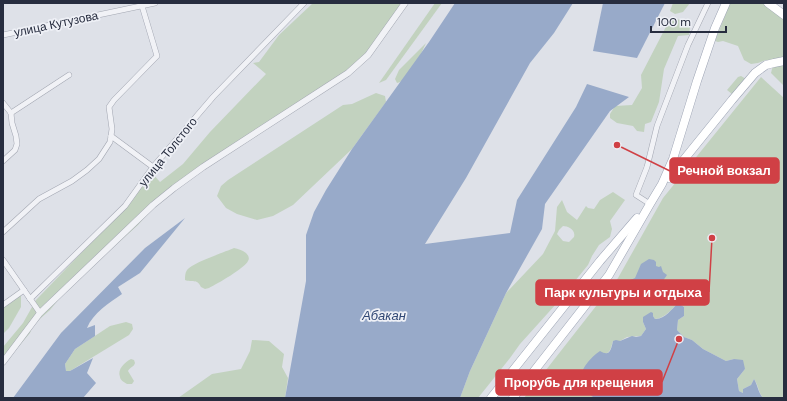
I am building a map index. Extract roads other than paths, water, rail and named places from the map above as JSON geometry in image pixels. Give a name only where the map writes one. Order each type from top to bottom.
[{"type":"main road","points":[[513,398],[609,275],[658,191],[670,168],[697,81],[715,28],[726,3]]},
{"type":"main road","points":[[768,3],[784,15]]},
{"type":"main road","points":[[775,3],[784,9]]},
{"type":"main road","points":[[658,191],[755,73],[766,65],[784,61]]},
{"type":"main road","points":[[491,398],[600,261],[650,204]]},
{"type":"street","name":"улица Кутузова","points":[[3,34],[155,3]]},
{"type":"street","name":"улица Толстого","points":[[30,299],[125,206],[153,167],[213,97],[304,3]]},
{"type":"street","points":[[3,362],[40,313],[153,205],[203,167],[348,73],[368,55],[405,3]]},
{"type":"street","points":[[650,204],[636,195],[647,167],[657,126],[688,45],[708,3]]},
{"type":"street","points":[[3,232],[39,199],[72,181],[87,170],[99,159],[110,142],[112,129],[109,107],[156,56],[142,6]]},
{"type":"street","points":[[11,112],[69,75]]},
{"type":"street","points":[[3,103],[11,112],[17,144],[15,150],[3,161]]},
{"type":"street","points":[[111,136],[153,167]]},
{"type":"street","points":[[3,260],[40,313]]},
{"type":"street","points":[[3,305],[24,290]]},
{"type":"water","name":"Абакан","points":[[455,3],[573,3],[554,33],[530,63],[466,178],[425,244],[510,233],[517,200],[576,107],[587,84],[629,97],[610,111],[545,204],[542,229],[506,293],[470,371],[460,398],[285,398],[306,281],[306,235],[314,212],[352,149],[429,42]]},
{"type":"water","points":[[603,3],[665,3],[637,58],[593,51]]},
{"type":"water","points":[[185,218],[140,273],[118,287],[122,294],[97,313],[87,328],[95,325],[95,336],[75,349],[65,364],[66,371],[70,371],[93,358],[87,373],[96,383],[83,398],[13,398],[61,333],[145,248]]},
{"type":"water","points":[[649,259],[656,262],[656,266],[661,266],[663,272],[667,275],[655,290],[647,294],[637,295],[636,291],[625,288],[624,285],[628,281],[635,278],[641,264]]},
{"type":"water","points":[[678,303],[684,307],[684,316],[678,320],[677,330],[684,337],[692,340],[703,349],[726,361],[734,359],[743,360],[745,369],[737,379],[739,391],[743,393],[743,389],[751,385],[754,379],[763,398],[594,398],[586,390],[581,383],[581,376],[584,368],[593,357],[600,351],[603,353],[610,352],[613,341],[620,341],[632,336],[641,336],[646,329],[643,322],[643,317],[651,312],[653,313],[655,319],[662,318]]},
{"type":"place","name":"Речной вокзал","points":[[617,145]]},
{"type":"place","name":"Парк культуры и отдыха","points":[[712,238]]},
{"type":"place","name":"Прорубь для крещения","points":[[679,339]]}]
